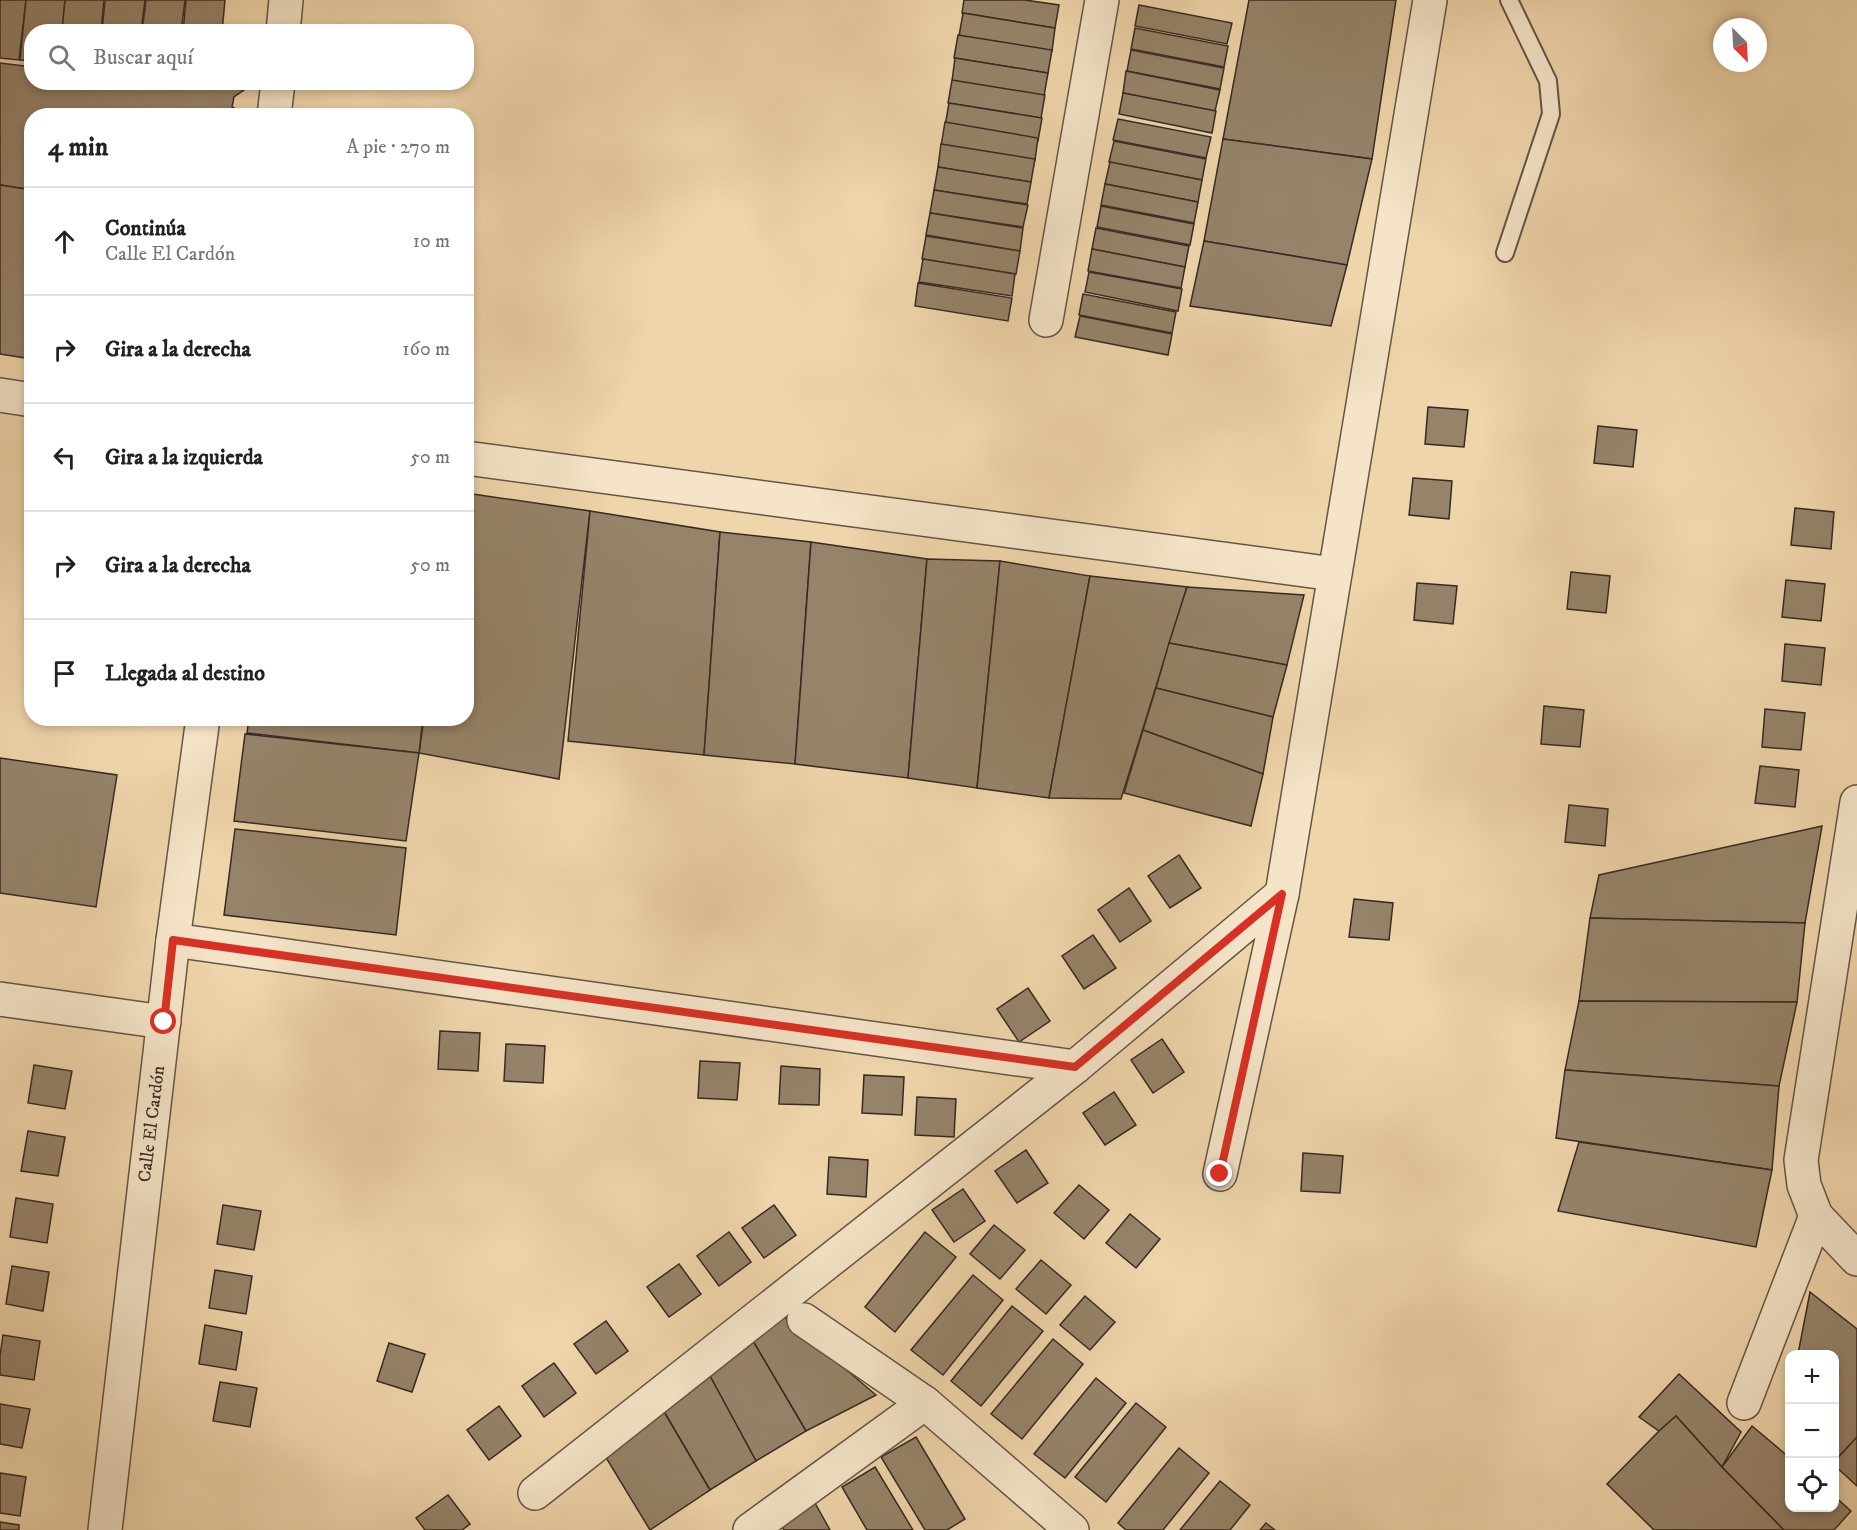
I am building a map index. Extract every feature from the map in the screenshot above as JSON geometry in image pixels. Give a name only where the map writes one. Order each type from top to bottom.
[{"type":"street","points":[[284,24],[286,0]]},
{"type":"street","points":[[1046,320],[1102,0]]},
{"type":"street","points":[[1220,1174],[1282,894],[1430,0]]},
{"type":"street","points":[[275,108],[277,90]]},
{"type":"street","points":[[0,395],[24,399]]},
{"type":"street","points":[[474,459],[1334,574]]},
{"type":"street","name":"Calle El Cardón","points":[[105,1530],[173,940],[202,726]]},
{"type":"street","points":[[1857,802],[1801,1160],[1804,1185],[1816,1216],[1857,1259]]},
{"type":"street","points":[[535,1493],[1075,1067],[1282,894]]},
{"type":"street","points":[[173,940],[1075,1067]]},
{"type":"street","points":[[0,999],[164,1022]]},
{"type":"street","points":[[1744,1403],[1816,1216]]},
{"type":"street","points":[[804,1320],[925,1402],[1072,1530]]},
{"type":"street","points":[[750,1530],[925,1402]]},
{"type":"lane","points":[[1505,253],[1551,114],[1548,81],[1509,0]]},
{"type":"building","points":[[0,0],[26,0],[19,60],[0,58]]},
{"type":"building","points":[[26,0],[65,0],[63,24],[24,24],[24,60],[20,60]]},
{"type":"building","points":[[65,0],[104,0],[102,24],[63,24]]},
{"type":"building","points":[[105,0],[145,0],[142,24],[103,24]]},
{"type":"building","points":[[146,0],[185,0],[182,24],[143,24]]},
{"type":"building","points":[[186,0],[225,0],[223,24],[184,24]]},
{"type":"building","points":[[964,0],[1025,0],[1059,5],[1055,28],[962,13]]},
{"type":"building","points":[[1249,0],[1396,0],[1372,159],[1223,139]]},
{"type":"building","points":[[1139,5],[1232,23],[1227,44],[1135,26]]},
{"type":"building","points":[[963,13],[1055,28],[1052,51],[959,36]]},
{"type":"building","points":[[1135,28],[1228,46],[1224,67],[1131,49]]},
{"type":"building","points":[[958,35],[1052,50],[1048,73],[954,58]]},
{"type":"building","points":[[1131,50],[1224,68],[1220,89],[1127,71]]},
{"type":"building","points":[[955,58],[1048,73],[1044,96],[952,81]]},
{"type":"building","points":[[0,63],[24,66],[24,90],[244,90],[234,97],[232,107],[234,108],[24,108],[24,189],[0,185]]},
{"type":"building","points":[[1126,71],[1220,90],[1215,111],[1123,93]]},
{"type":"building","points":[[952,80],[1045,95],[1041,118],[948,103]]},
{"type":"building","points":[[1123,93],[1216,111],[1212,133],[1119,114]]},
{"type":"building","points":[[949,103],[1042,118],[1038,141],[945,126]]},
{"type":"building","points":[[1118,119],[1211,137],[1206,158],[1113,140]]},
{"type":"building","points":[[945,122],[1038,138],[1035,160],[941,146]]},
{"type":"building","points":[[1223,139],[1372,159],[1347,265],[1204,241]]},
{"type":"building","points":[[1114,141],[1206,159],[1202,180],[1109,162]]},
{"type":"building","points":[[941,144],[1035,159],[1031,182],[938,167]]},
{"type":"building","points":[[1110,162],[1202,180],[1198,202],[1105,184]]},
{"type":"building","points":[[938,167],[1031,182],[1027,204],[934,190]]},
{"type":"building","points":[[1105,184],[1198,202],[1194,223],[1101,205]]},
{"type":"building","points":[[0,185],[24,189],[24,358],[0,354]]},
{"type":"building","points":[[934,190],[1028,205],[1023,227],[930,213]]},
{"type":"building","points":[[1101,206],[1194,224],[1190,245],[1097,227]]},
{"type":"building","points":[[930,213],[1023,228],[1020,251],[926,235]]},
{"type":"building","points":[[1096,228],[1189,246],[1185,267],[1092,249]]},
{"type":"building","points":[[926,236],[1020,251],[1016,274],[922,259]]},
{"type":"building","points":[[1204,241],[1347,265],[1331,326],[1190,306]]},
{"type":"building","points":[[1092,249],[1185,267],[1181,288],[1088,271]]},
{"type":"building","points":[[923,259],[1015,274],[1012,296],[919,282]]},
{"type":"building","points":[[1089,272],[1182,289],[1178,311],[1085,292]]},
{"type":"building","points":[[918,283],[1012,298],[1008,321],[915,306]]},
{"type":"building","points":[[1083,294],[1176,312],[1172,333],[1079,315]]},
{"type":"building","points":[[1080,316],[1172,334],[1168,355],[1075,337]]},
{"type":"building","points":[[1428,407],[1468,410],[1464,447],[1425,444]]},
{"type":"building","points":[[1598,426],[1637,430],[1633,467],[1594,463]]},
{"type":"building","points":[[1413,478],[1452,481],[1449,519],[1409,515]]},
{"type":"building","points":[[474,494],[590,511],[559,779],[419,753],[423,726],[474,726]]},
{"type":"building","points":[[1795,508],[1834,512],[1831,549],[1791,545]]},
{"type":"building","points":[[590,511],[720,532],[704,755],[568,741]]},
{"type":"building","points":[[720,532],[811,542],[795,764],[704,755]]},
{"type":"building","points":[[811,542],[927,559],[908,778],[795,764]]},
{"type":"building","points":[[927,559],[1000,561],[977,788],[908,778]]},
{"type":"building","points":[[1000,561],[1090,576],[1049,798],[977,788]]},
{"type":"building","points":[[1571,572],[1610,576],[1606,613],[1567,609]]},
{"type":"building","points":[[1090,576],[1187,587],[1121,799],[1049,798]]},
{"type":"building","points":[[1786,580],[1825,584],[1821,621],[1782,617]]},
{"type":"building","points":[[1417,583],[1457,586],[1453,624],[1414,620]]},
{"type":"building","points":[[1187,587],[1304,595],[1287,665],[1169,643]]},
{"type":"building","points":[[1169,643],[1287,665],[1273,717],[1156,688]]},
{"type":"building","points":[[1785,644],[1825,648],[1821,685],[1782,681]]},
{"type":"building","points":[[1156,688],[1273,717],[1263,774],[1143,730]]},
{"type":"building","points":[[1544,706],[1584,710],[1580,747],[1541,744]]},
{"type":"building","points":[[1765,709],[1805,713],[1801,750],[1762,747]]},
{"type":"building","points":[[248,726],[422,726],[419,753],[247,733]]},
{"type":"building","points":[[1143,730],[1263,774],[1251,826],[1124,793]]},
{"type":"building","points":[[245,734],[419,753],[406,841],[234,821]]},
{"type":"building","points":[[0,758],[117,775],[96,907],[0,893]]},
{"type":"building","points":[[1760,766],[1799,770],[1795,807],[1755,803]]},
{"type":"building","points":[[1569,805],[1608,809],[1605,846],[1565,842]]},
{"type":"building","points":[[1822,826],[1805,923],[1590,918],[1599,875]]},
{"type":"building","points":[[235,829],[406,848],[396,935],[224,915]]},
{"type":"building","points":[[1179,855],[1201,888],[1170,908],[1148,876]]},
{"type":"building","points":[[1129,888],[1151,921],[1120,942],[1098,910]]},
{"type":"building","points":[[1354,899],[1393,903],[1389,940],[1349,937]]},
{"type":"building","points":[[1590,918],[1805,923],[1797,1002],[1579,1001]]},
{"type":"building","points":[[1093,935],[1116,968],[1084,989],[1062,956]]},
{"type":"building","points":[[1028,988],[1050,1021],[1019,1042],[997,1009]]},
{"type":"building","points":[[1579,1001],[1797,1002],[1779,1086],[1565,1070]]},
{"type":"building","points":[[440,1031],[480,1033],[478,1071],[438,1069]]},
{"type":"building","points":[[1162,1039],[1184,1072],[1153,1093],[1131,1060]]},
{"type":"building","points":[[506,1044],[545,1046],[543,1083],[504,1081]]},
{"type":"building","points":[[700,1061],[740,1063],[737,1100],[698,1098]]},
{"type":"building","points":[[34,1065],[72,1071],[65,1109],[28,1103]]},
{"type":"building","points":[[781,1066],[820,1069],[819,1105],[779,1104]]},
{"type":"building","points":[[1565,1070],[1779,1086],[1772,1170],[1556,1138]]},
{"type":"building","points":[[864,1075],[904,1077],[902,1115],[862,1113]]},
{"type":"building","points":[[1114,1092],[1136,1125],[1105,1145],[1083,1113]]},
{"type":"building","points":[[917,1097],[956,1099],[954,1137],[915,1135]]},
{"type":"building","points":[[28,1131],[65,1137],[58,1176],[21,1171]]},
{"type":"building","points":[[1579,1142],[1772,1170],[1756,1247],[1558,1211]]},
{"type":"building","points":[[1026,1150],[1048,1183],[1017,1203],[995,1171]]},
{"type":"building","points":[[1303,1153],[1343,1156],[1340,1193],[1301,1191]]},
{"type":"building","points":[[829,1157],[868,1160],[866,1197],[827,1194]]},
{"type":"building","points":[[1079,1185],[1109,1210],[1084,1239],[1054,1213]]},
{"type":"building","points":[[963,1189],[985,1221],[954,1242],[932,1210]]},
{"type":"building","points":[[16,1198],[53,1204],[47,1243],[10,1237]]},
{"type":"building","points":[[223,1205],[261,1211],[254,1250],[217,1244]]},
{"type":"building","points":[[774,1205],[796,1235],[764,1258],[742,1228]]},
{"type":"building","points":[[1130,1214],[1160,1239],[1136,1268],[1106,1243]]},
{"type":"building","points":[[994,1225],[1025,1250],[1000,1279],[970,1254]]},
{"type":"building","points":[[729,1232],[751,1262],[719,1286],[697,1256]]},
{"type":"building","points":[[925,1232],[956,1257],[895,1332],[865,1307]]},
{"type":"building","points":[[1041,1260],[1071,1285],[1046,1314],[1016,1289]]},
{"type":"building","points":[[679,1264],[701,1294],[669,1317],[647,1287]]},
{"type":"building","points":[[12,1266],[49,1272],[43,1311],[6,1304]]},
{"type":"building","points":[[215,1270],[252,1276],[246,1314],[209,1308]]},
{"type":"building","points":[[973,1275],[1003,1300],[943,1375],[911,1350]]},
{"type":"building","points":[[1810,1292],[1857,1329],[1857,1437],[1839,1457],[1839,1350],[1799,1350]]},
{"type":"building","points":[[1085,1296],[1115,1322],[1090,1350],[1060,1325]]},
{"type":"building","points":[[1012,1306],[1043,1331],[981,1406],[951,1381]]},
{"type":"building","points":[[784,1317],[876,1395],[806,1431],[753,1341]]},
{"type":"building","points":[[606,1321],[628,1351],[596,1374],[574,1344]]},
{"type":"building","points":[[205,1325],[242,1332],[236,1370],[199,1364]]},
{"type":"building","points":[[3,1335],[40,1341],[34,1380],[0,1375]]},
{"type":"building","points":[[1053,1339],[1083,1364],[1022,1439],[991,1414]]},
{"type":"building","points":[[753,1341],[806,1431],[756,1461],[710,1376]]},
{"type":"building","points":[[389,1343],[425,1354],[412,1392],[377,1381]]},
{"type":"building","points":[[554,1363],[576,1393],[544,1417],[522,1386]]},
{"type":"building","points":[[1679,1374],[1741,1432],[1722,1467],[1676,1416],[1659,1431],[1639,1417]]},
{"type":"building","points":[[710,1376],[756,1461],[710,1490],[663,1410]]},
{"type":"building","points":[[1096,1378],[1126,1403],[1065,1478],[1034,1454]]},
{"type":"building","points":[[220,1382],[257,1388],[250,1427],[213,1421]]},
{"type":"building","points":[[1136,1403],[1166,1427],[1106,1502],[1075,1477]]},
{"type":"building","points":[[0,1404],[30,1409],[22,1448],[0,1444]]},
{"type":"building","points":[[499,1406],[521,1436],[489,1460],[467,1430]]},
{"type":"building","points":[[663,1410],[710,1490],[650,1530],[605,1456]]},
{"type":"building","points":[[1676,1416],[1784,1530],[1654,1530],[1607,1484]]},
{"type":"building","points":[[1752,1426],[1785,1454],[1785,1512],[1839,1512],[1839,1500],[1851,1511],[1834,1530],[1784,1530],[1722,1467]]},
{"type":"building","points":[[916,1437],[965,1519],[947,1530],[925,1530],[881,1457]]},
{"type":"building","points":[[1857,1437],[1857,1486],[1839,1470],[1839,1457]]},
{"type":"building","points":[[1179,1448],[1209,1473],[1163,1530],[1126,1530],[1118,1523]]},
{"type":"building","points":[[875,1467],[913,1530],[867,1530],[842,1487]]},
{"type":"building","points":[[0,1473],[26,1477],[20,1516],[0,1513]]},
{"type":"building","points":[[1220,1481],[1250,1505],[1230,1530],[1180,1530]]},
{"type":"building","points":[[448,1495],[470,1524],[462,1530],[425,1530],[416,1518]]},
{"type":"building","points":[[815,1503],[830,1530],[784,1530],[781,1524]]},
{"type":"building","points":[[0,1522],[19,1525],[19,1530],[0,1530]]},
{"type":"building","points":[[1266,1523],[1275,1530],[1260,1530]]},
{"type":"route","points":[[164,1022],[173,940],[1075,1067],[1282,894],[1220,1174]]}]
